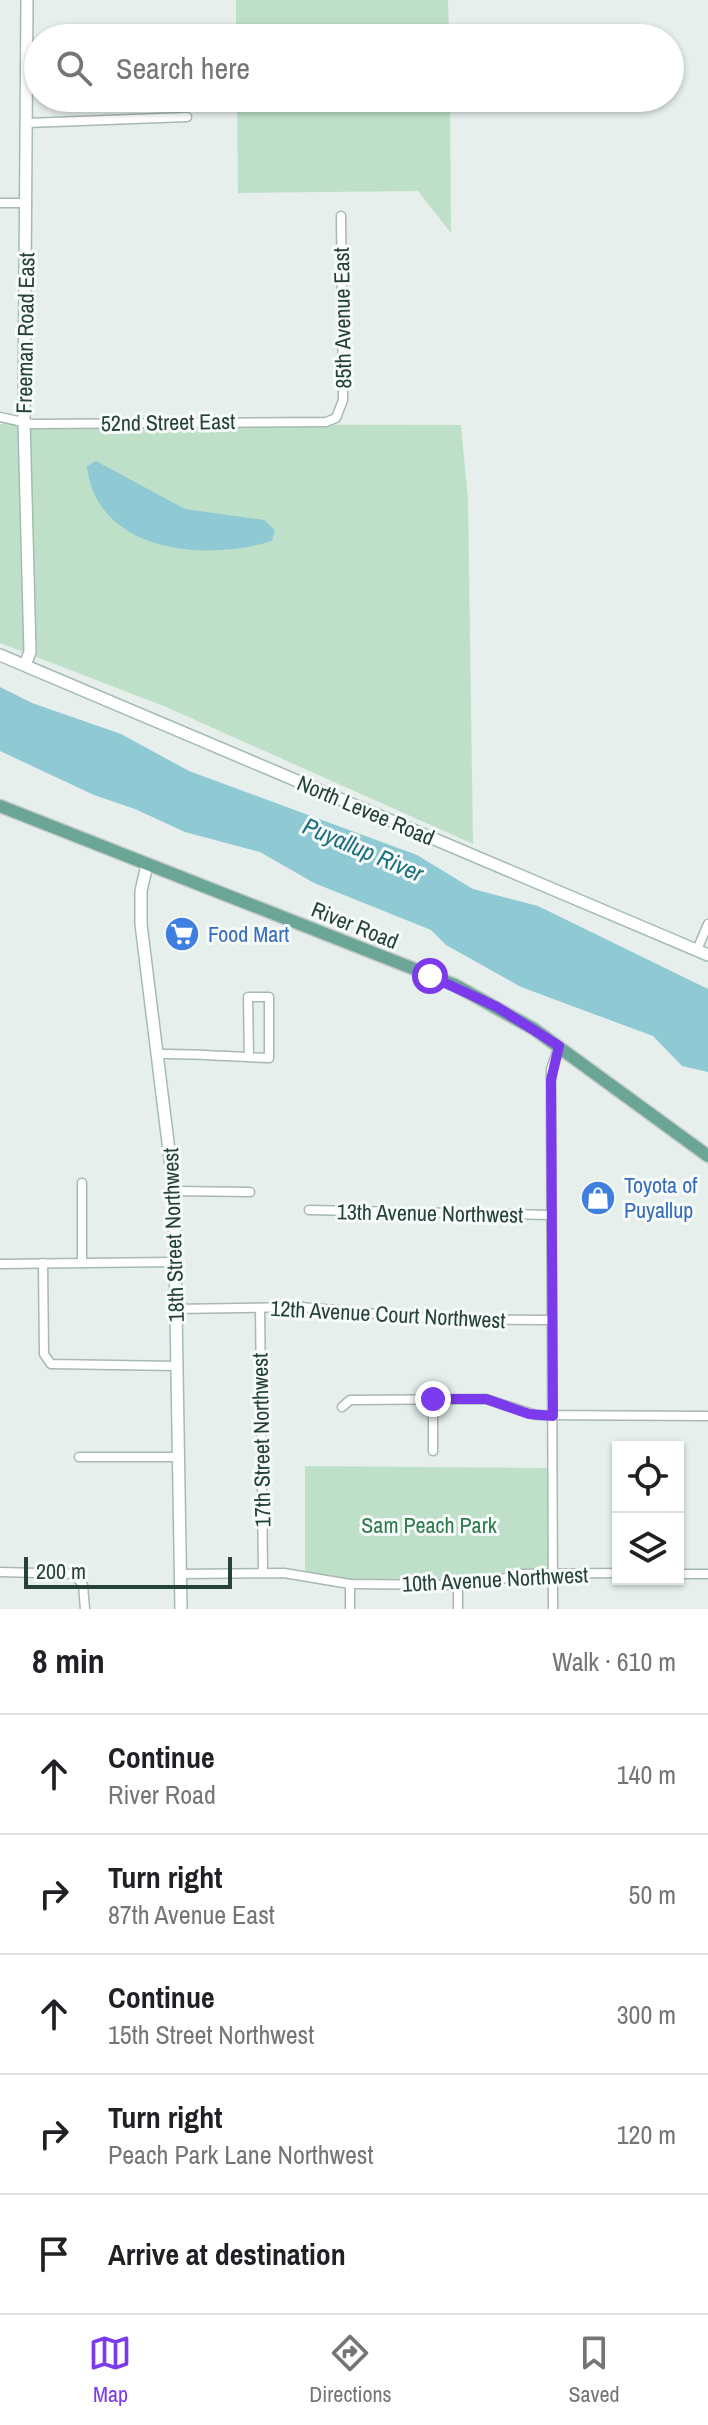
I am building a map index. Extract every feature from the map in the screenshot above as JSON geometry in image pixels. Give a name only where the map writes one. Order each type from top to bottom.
[{"type":"main road","name":"River Road","points":[[0,806],[455,985],[559,1046],[708,1156]]},
{"type":"street","name":"Freeman Road East","points":[[27,0],[27,24]]},
{"type":"street","name":"Freeman Road East","points":[[25,665],[30,652],[24,421],[27,112]]},
{"type":"street","points":[[27,123],[187,117]]},
{"type":"street","points":[[0,203],[27,203]]},
{"type":"street","name":"85th Avenue East","points":[[336,418],[343,400],[341,216]]},
{"type":"street","name":"52nd Street East","points":[[0,417],[32,424],[326,422],[336,418]]},
{"type":"street","name":"North Levee Road","points":[[0,655],[703,952]]},
{"type":"street","name":"18th Street Northwest","points":[[147,865],[141,891],[141,924],[174,1191],[181,1609]]},
{"type":"street","points":[[703,952],[708,924]]},
{"type":"street","points":[[157,1054],[269,1058],[269,997],[248,997],[249,1057]]},
{"type":"street","points":[[553,1609],[550,1099],[551,1069],[559,1046]]},
{"type":"street","points":[[82,1183],[82,1263]]},
{"type":"street","points":[[174,1191],[250,1192]]},
{"type":"street","name":"13th Avenue Northwest","points":[[309,1210],[551,1215]]},
{"type":"street","points":[[0,1264],[174,1262]]},
{"type":"street","points":[[43,1263],[43,1342],[48,1360],[58,1366],[176,1366]]},
{"type":"street","name":"12th Avenue Court Northwest","points":[[175,1309],[301,1307],[464,1321],[552,1320]]},
{"type":"street","name":"17th Street Northwest","points":[[260,1308],[263,1572]]},
{"type":"street","points":[[433,1399],[433,1451]]},
{"type":"street","points":[[342,1407],[350,1400],[486,1399],[529,1414],[553,1416],[708,1416]]},
{"type":"street","points":[[79,1457],[178,1457]]},
{"type":"street","points":[[74,1562],[85,1609]]},
{"type":"street","points":[[0,1572],[77,1577]]},
{"type":"street","name":"10th Avenue Northwest","points":[[181,1574],[263,1572],[300,1574],[350,1584],[458,1585],[486,1584],[518,1574],[612,1573]]},
{"type":"street","points":[[684,1574],[708,1574]]},
{"type":"street","points":[[350,1584],[350,1609]]},
{"type":"street","points":[[458,1585],[458,1609]]},
{"type":"green space","points":[[236,0],[448,0],[449,24],[236,24]]},
{"type":"green space","points":[[237,112],[450,112],[451,233],[418,191],[238,193]]},
{"type":"green space","points":[[0,424],[461,425],[468,500],[473,844],[166,707],[0,643]]},
{"type":"green space","name":"Sam Peach Park","points":[[305,1466],[553,1468],[553,1573],[429,1584],[366,1583],[305,1575]]},
{"type":"water","points":[[96,461],[185,509],[264,520],[275,530],[272,541],[217,550],[187,549],[158,544],[132,534],[111,517],[95,495],[87,466]]},
{"type":"water","name":"Puyallup River","points":[[0,687],[32,703],[121,734],[189,771],[417,855],[473,889],[538,906],[708,989],[708,1072],[682,1066],[653,1036],[521,987],[446,945],[431,930],[314,883],[260,852],[185,832],[135,809],[94,795],[0,751]]},
{"type":"place","name":"Food Mart","points":[[182,934]]},
{"type":"place","name":"Toyota of Puyallup","points":[[598,1198]]},
{"type":"route","points":[[430,976],[497,1007],[559,1046],[553,1061],[551,1080],[553,1416],[529,1414],[486,1399],[433,1399]]}]
